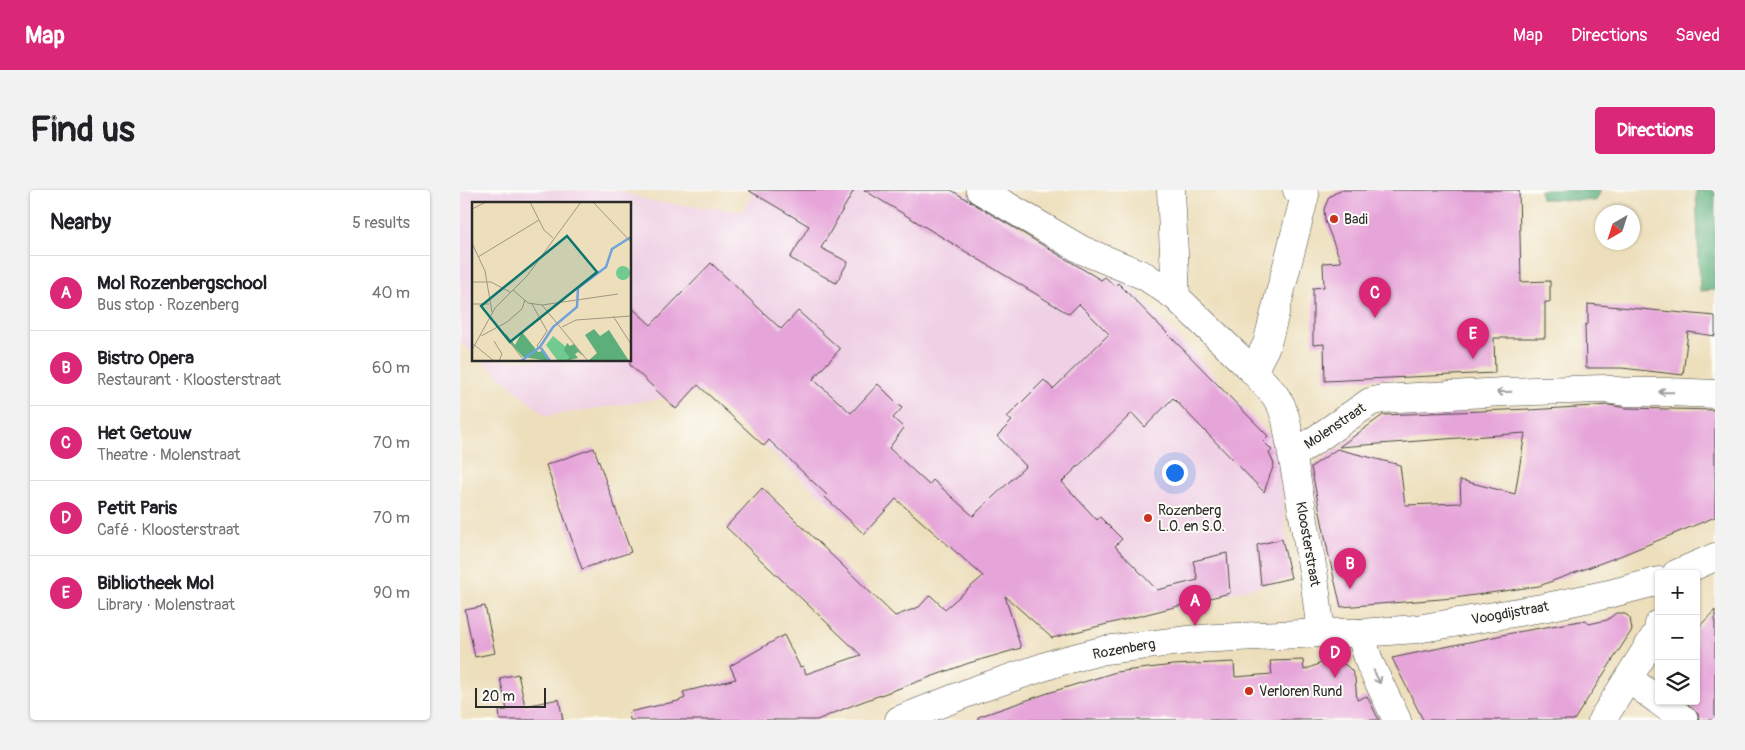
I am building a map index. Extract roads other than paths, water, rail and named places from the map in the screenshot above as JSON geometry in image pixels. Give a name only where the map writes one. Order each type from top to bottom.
[{"type":"street","name":"Molenstraat","points":[[980,190],[1082,250],[1145,276],[1176,297],[1253,371],[1274,394],[1281,405],[1292,456],[1370,402],[1382,399],[1503,392],[1604,390],[1715,394]]},
{"type":"street","points":[[1171,190],[1176,297]]},
{"type":"street","points":[[1253,371],[1267,344],[1304,195],[1297,190]]},
{"type":"street","name":"Kloosterstraat","points":[[1292,456],[1314,577],[1321,633]]},
{"type":"street","points":[[1685,570],[1715,557]]},
{"type":"street","name":"Voogdijstraat","points":[[1360,633],[1417,630],[1609,594],[1655,581]]},
{"type":"street","points":[[1360,633],[1370,664],[1398,720]]},
{"type":"street","name":"Rozenberg","points":[[899,720],[984,687],[1058,662],[1105,650],[1197,639],[1360,633]]},
{"type":"street","points":[[1602,720],[1655,636]]},
{"type":"street","points":[[1629,678],[1655,698]]},
{"type":"street","points":[[1664,705],[1684,720]]},
{"type":"place","name":"Badi","points":[[1334,219]]},
{"type":"place","name":"Het Getouw","points":[[1375,318]]},
{"type":"place","name":"Bibliotheek Mol","points":[[1473,359]]},
{"type":"place","name":"Rozenberg L.O. en S.O.","points":[[1148,518]]},
{"type":"place","name":"Bistro Opera","points":[[1350,589]]},
{"type":"place","name":"Mol Rozenbergschool","points":[[1195,626]]},
{"type":"place","name":"Petit Paris","points":[[1335,678]]},
{"type":"place","name":"Verloren Rund","points":[[1249,691]]}]
